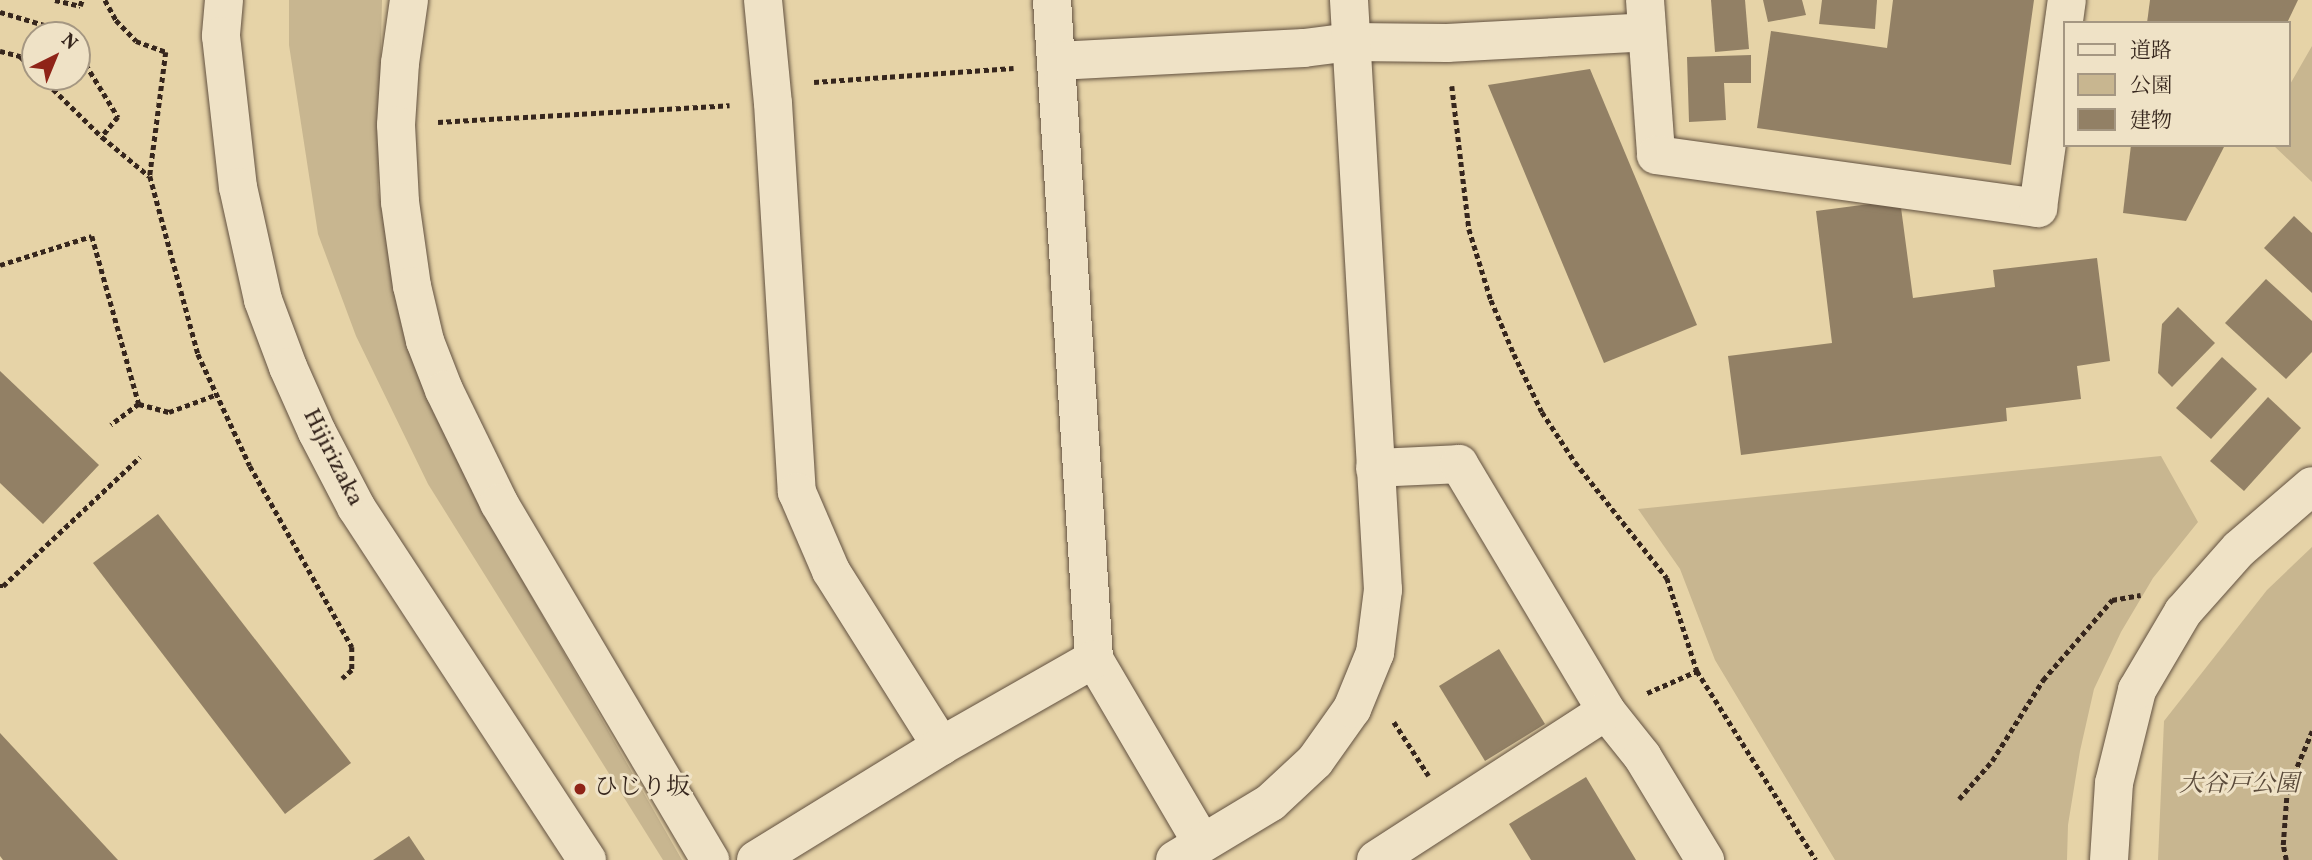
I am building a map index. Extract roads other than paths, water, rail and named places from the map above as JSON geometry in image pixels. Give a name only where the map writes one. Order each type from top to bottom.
[{"type":"street","name":"Hijirizaka","points":[[224,0],[221,36],[237,187],[263,300],[288,367],[317,432],[356,507],[587,860]]},
{"type":"street","points":[[409,0],[400,63],[396,125],[400,202],[412,286],[425,341],[444,390],[499,503],[710,860]]},
{"type":"street","points":[[763,0],[772,94],[797,492],[831,570],[941,746]]},
{"type":"street","points":[[1052,0],[1094,659],[1188,852],[1271,802],[1315,761],[1352,709],[1375,653],[1383,590],[1349,0]]},
{"type":"street","points":[[2064,21],[2067,0]]},
{"type":"street","points":[[1056,61],[1304,48],[1351,43],[1447,43],[1646,16],[1657,155],[2038,208],[2064,22]]},
{"type":"street","points":[[1375,468],[1459,464],[1606,711],[1642,756],[1705,860]]},
{"type":"street","points":[[2109,860],[2114,783],[2137,690],[2183,612],[2239,549],[2312,486]]},
{"type":"street","points":[[756,860],[941,746],[1094,659]]},
{"type":"street","points":[[1376,860],[1416,849],[1606,711]]},
{"type":"place","name":"ひじり坂","points":[[580,789]]},
{"type":"park label","name":"大谷戸公園","points":[[2239,786]]}]
